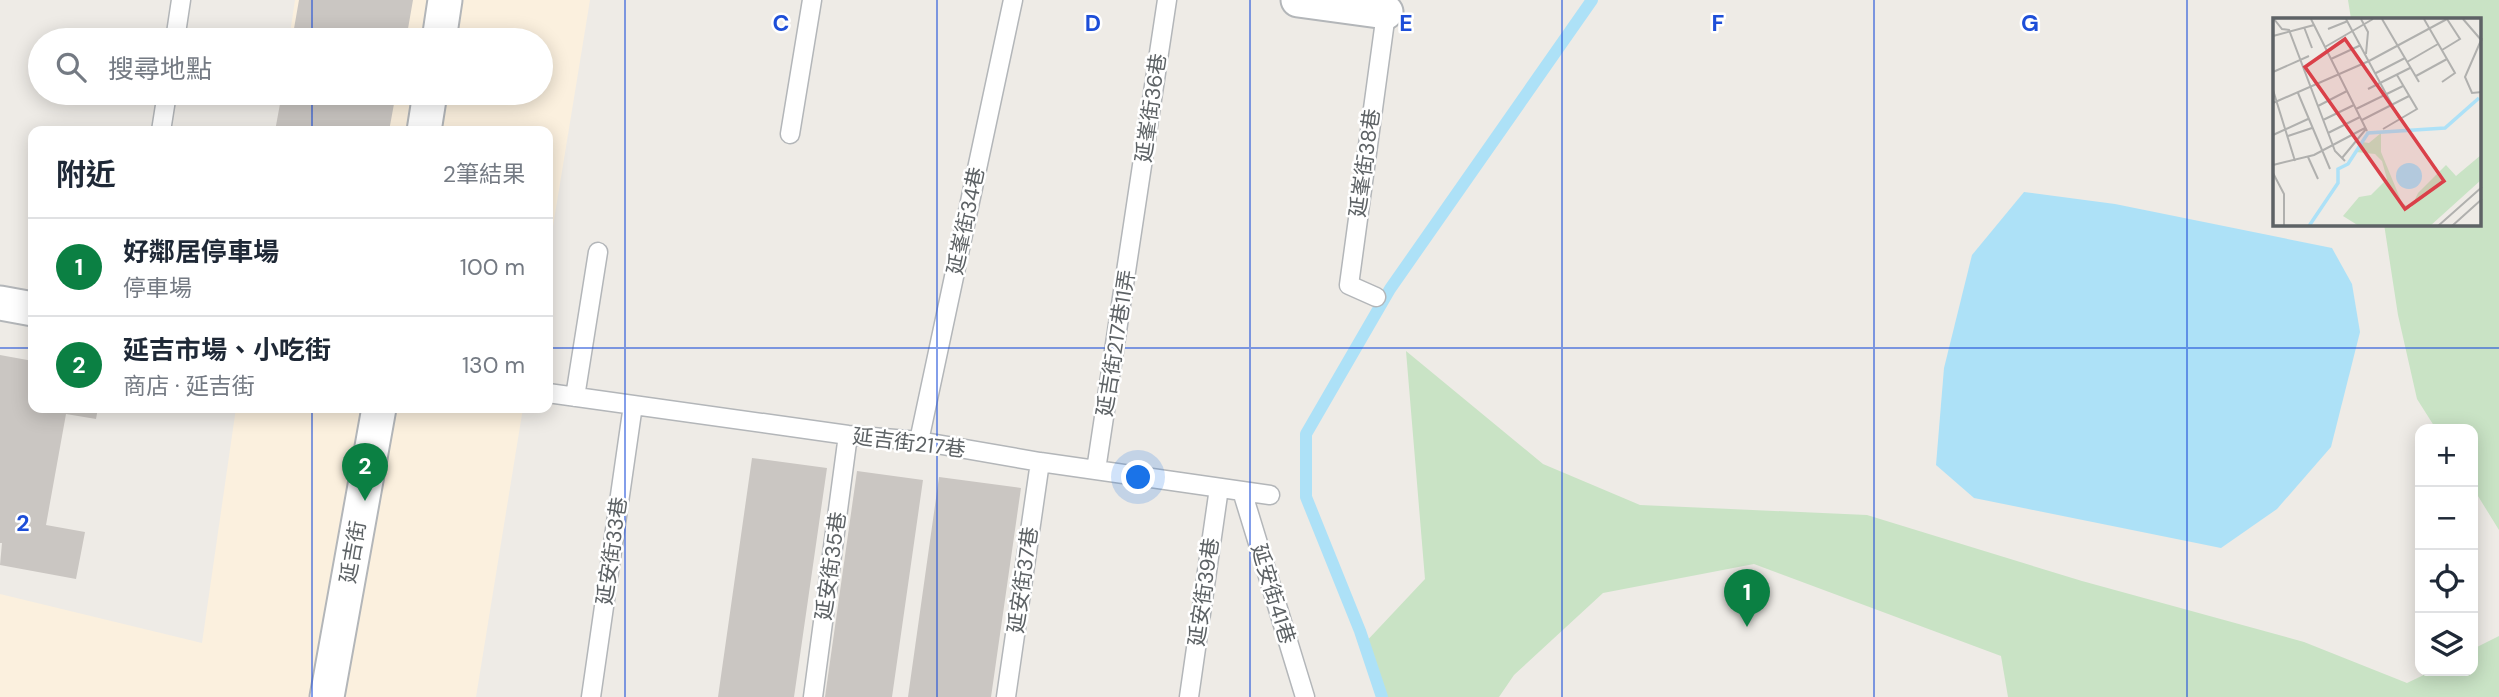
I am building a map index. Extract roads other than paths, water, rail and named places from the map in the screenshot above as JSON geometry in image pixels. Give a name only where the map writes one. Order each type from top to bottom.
[{"type":"street","points":[[441,28],[445,0]]},
{"type":"street","points":[[1298,0],[1387,6]]},
{"type":"street","points":[[425,126],[428,105]]},
{"type":"street","points":[[0,303],[28,308]]},
{"type":"street","name":"延吉街","points":[[327,697],[378,413]]},
{"type":"lane","points":[[177,28],[181,0]]},
{"type":"lane","points":[[790,134],[812,0]]},
{"type":"lane","name":"延峯街34巷","points":[[919,441],[1013,0]]},
{"type":"lane","name":"延峯街36巷","points":[[1136,216],[1167,0]]},
{"type":"lane","name":"延峯街38巷","points":[[1376,297],[1349,285],[1387,6]]},
{"type":"lane","points":[[162,126],[165,105]]},
{"type":"lane","name":"延吉街217巷11弄","points":[[1096,470],[1136,216]]},
{"type":"lane","points":[[575,397],[598,252]]},
{"type":"lane","name":"延吉街217巷","points":[[553,394],[848,435],[919,441],[1040,462],[1270,495]]},
{"type":"lane","name":"延安街33巷","points":[[591,697],[633,405]]},
{"type":"lane","name":"延安街35巷","points":[[813,697],[848,435]]},
{"type":"lane","name":"延安街37巷","points":[[1006,697],[1040,462]]},
{"type":"lane","name":"延安街39巷","points":[[1189,697],[1219,488]]},
{"type":"lane","name":"延安街41巷","points":[[1242,491],[1305,697]]},
{"type":"water","points":[[2024,192],[2115,204],[2332,248],[2352,284],[2360,332],[2331,447],[2277,509],[2221,548],[1974,498],[1936,465],[1944,368],[1972,255]]},
{"type":"waterway","points":[[1382,697],[1360,631],[1306,497],[1306,434],[1390,289],[1592,0]]},
{"type":"place","name":"延吉市場、小吃街","points":[[365,501]]},
{"type":"place","name":"好鄰居停車場","points":[[1747,627]]}]
